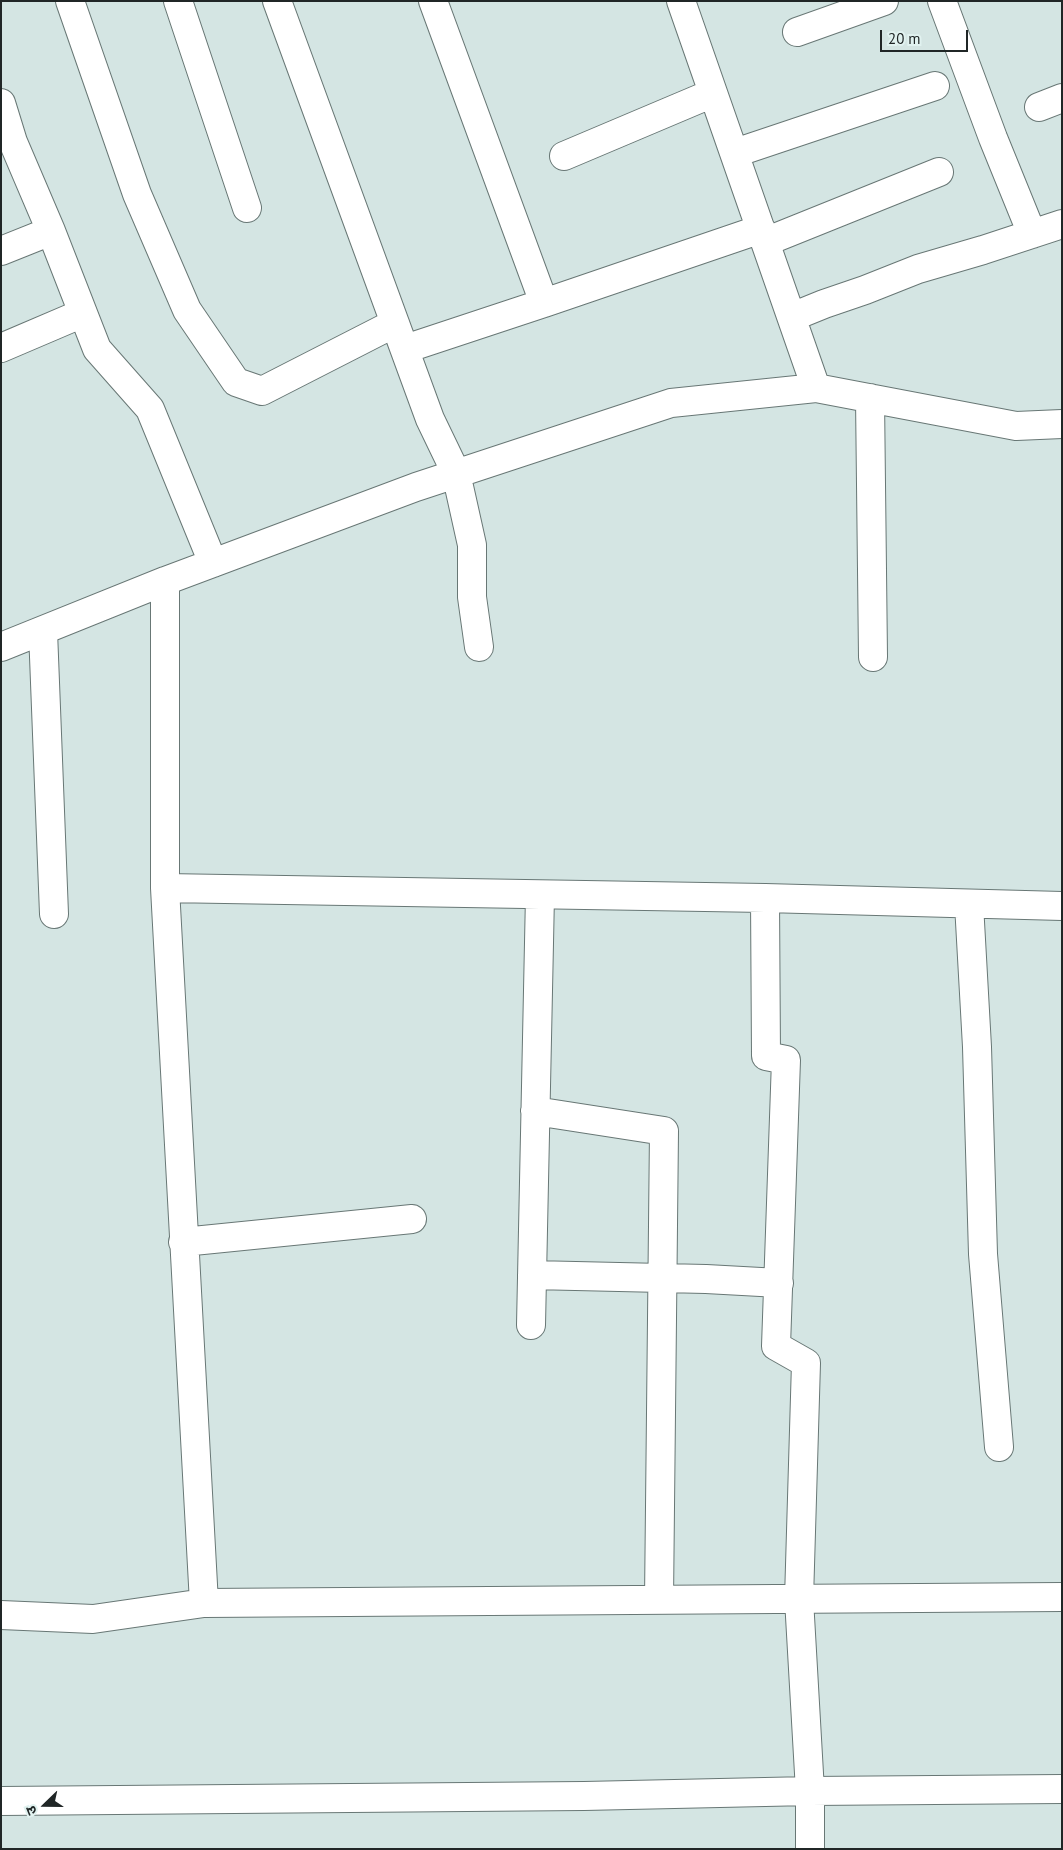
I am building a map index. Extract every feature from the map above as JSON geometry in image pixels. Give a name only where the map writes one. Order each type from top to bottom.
[{"type":"street","points":[[70,1],[137,194],[187,310],[236,382],[262,391],[395,323]]},
{"type":"street","points":[[178,1],[248,208]]},
{"type":"street","points":[[277,1],[430,420],[456,473],[472,545],[472,597],[479,647]]},
{"type":"street","points":[[433,1],[544,302]]},
{"type":"street","points":[[681,1],[816,388]]},
{"type":"street","points":[[797,32],[884,1]]},
{"type":"street","points":[[942,1],[993,138],[1032,234]]},
{"type":"street","points":[[734,153],[935,86]]},
{"type":"street","points":[[564,156],[714,93]]},
{"type":"street","points":[[1,103],[13,142],[51,231],[97,349],[150,409],[212,563]]},
{"type":"street","points":[[405,349],[544,302],[763,235],[939,172]]},
{"type":"street","points":[[792,317],[918,270],[1062,224]]},
{"type":"street","points":[[1,251],[51,231]]},
{"type":"street","points":[[1,348],[83,313]]},
{"type":"street","points":[[1,647],[212,563],[456,473],[671,403],[816,388],[1016,426],[1062,424]]},
{"type":"street","points":[[870,398],[873,657]]},
{"type":"street","points":[[165,581],[165,888],[204,1604]]},
{"type":"street","points":[[43,631],[54,914]]},
{"type":"street","points":[[165,888],[765,898],[1062,906]]},
{"type":"street","points":[[531,1325],[540,895]]},
{"type":"street","points":[[765,898],[766,1056],[786,1060],[776,1346],[806,1363],[799,1599],[810,1791],[810,1849]]},
{"type":"street","points":[[969,904],[977,1047],[983,1254],[999,1447]]},
{"type":"street","points":[[535,1112],[664,1131],[659,1600]]},
{"type":"street","points":[[183,1242],[412,1219]]},
{"type":"street","points":[[532,1275],[706,1279],[779,1283]]},
{"type":"street","points":[[1,1615],[93,1619],[204,1604],[1062,1597]]},
{"type":"street","points":[[1,1801],[1062,1789]]}]
